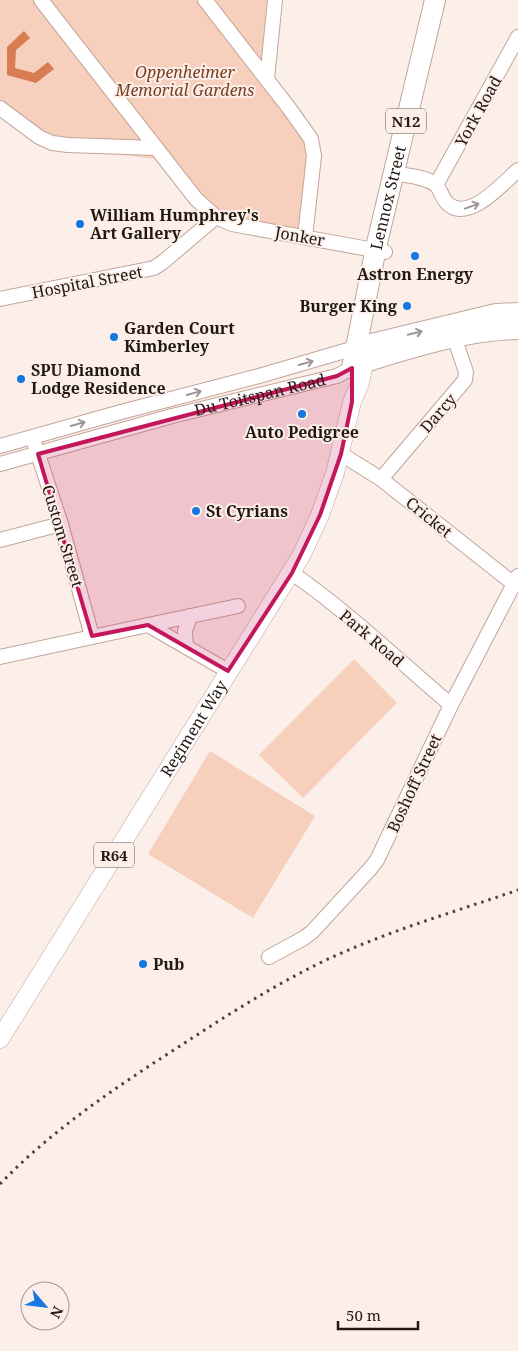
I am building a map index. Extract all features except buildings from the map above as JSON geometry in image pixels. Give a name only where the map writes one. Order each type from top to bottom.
[{"type":"highway","name":"Lennox Street","points":[[360,356],[380,251],[435,0]]},
{"type":"highway","name":"Lennox Street","points":[[398,174],[448,0]]},
{"type":"highway","points":[[496,314],[518,300]]},
{"type":"highway","name":"Du Toitspan Road","points":[[360,356],[496,314],[518,313]]},
{"type":"highway","name":"Du Toitspan Road","points":[[360,356],[487,331],[518,329]]},
{"type":"main road","name":"Regiment Way","points":[[0,1039],[228,672],[292,573],[310,540],[341,454],[352,402],[360,383],[360,356]]},
{"type":"street","points":[[41,0],[199,202],[216,217]]},
{"type":"street","points":[[205,0],[306,131],[313,147],[314,156],[305,236]]},
{"type":"street","points":[[267,79],[275,0]]},
{"type":"street","name":"York Road","points":[[436,185],[518,37]]},
{"type":"street","points":[[0,108],[39,137],[52,143],[156,148]]},
{"type":"street","points":[[398,174],[417,177],[436,185],[448,204],[457,209],[468,209],[480,203],[518,170]]},
{"type":"street","name":"Jonker","points":[[216,217],[232,224],[380,251]]},
{"type":"street","name":"Hospital Street","points":[[0,299],[154,268],[216,217]]},
{"type":"street","name":"Darcy","points":[[381,479],[464,383],[466,372],[454,337]]},
{"type":"street","name":"Du Toitspan Road","points":[[0,446],[259,376],[360,356]]},
{"type":"street","name":"Du Toitspan Road","points":[[0,464],[172,416],[337,376],[360,356]]},
{"type":"street","name":"Custom Street","points":[[32,437],[61,524],[92,636]]},
{"type":"street","name":"Cricket","points":[[341,454],[381,479],[516,580]]},
{"type":"street","points":[[0,540],[61,524]]},
{"type":"street","name":"Park Road","points":[[292,573],[355,623],[451,706]]},
{"type":"street","name":"Boshoff Street","points":[[268,956],[312,932],[370,869],[382,852],[451,706],[516,580]]},
{"type":"street","points":[[0,657],[238,606]]},
{"type":"street","points":[[186,647],[185,632],[190,616]]},
{"type":"street","points":[[148,625],[228,672]]},
{"type":"highlighted area","points":[[352,368],[352,402],[341,454],[320,515],[292,573],[228,671],[148,625],[92,636],[38,454],[337,376]]},
{"type":"green space","name":"Oppenheimer Memorial Gardens","points":[[0,0],[274,0],[268,84],[313,144],[302,240],[217,223],[208,218],[180,187],[162,160],[44,145],[0,109]]},
{"type":"green space","points":[[354,659],[397,703],[303,798],[259,755]]},
{"type":"green space","points":[[210,751],[315,816],[253,918],[148,854]]},
{"type":"shaded area","points":[[24,31],[30,38],[16,50],[15,68],[34,73],[48,62],[54,69],[36,83],[7,75],[7,47]]},
{"type":"railway","points":[[0,1184],[42,1144],[87,1109],[159,1060],[271,989],[307,969],[373,940],[518,890]]},
{"type":"place","name":"William Humphrey's Art Gallery","points":[[80,224]]},
{"type":"place","name":"Astron Energy","points":[[415,256]]},
{"type":"place","name":"Burger King","points":[[407,306]]},
{"type":"place","name":"Garden Court Kimberley","points":[[114,337]]},
{"type":"place","name":"SPU Diamond Lodge Residence","points":[[21,379]]},
{"type":"place","name":"Auto Pedigree","points":[[302,414]]},
{"type":"place","name":"St Cyrians","points":[[196,511]]},
{"type":"place","name":"Pub","points":[[143,964]]}]
